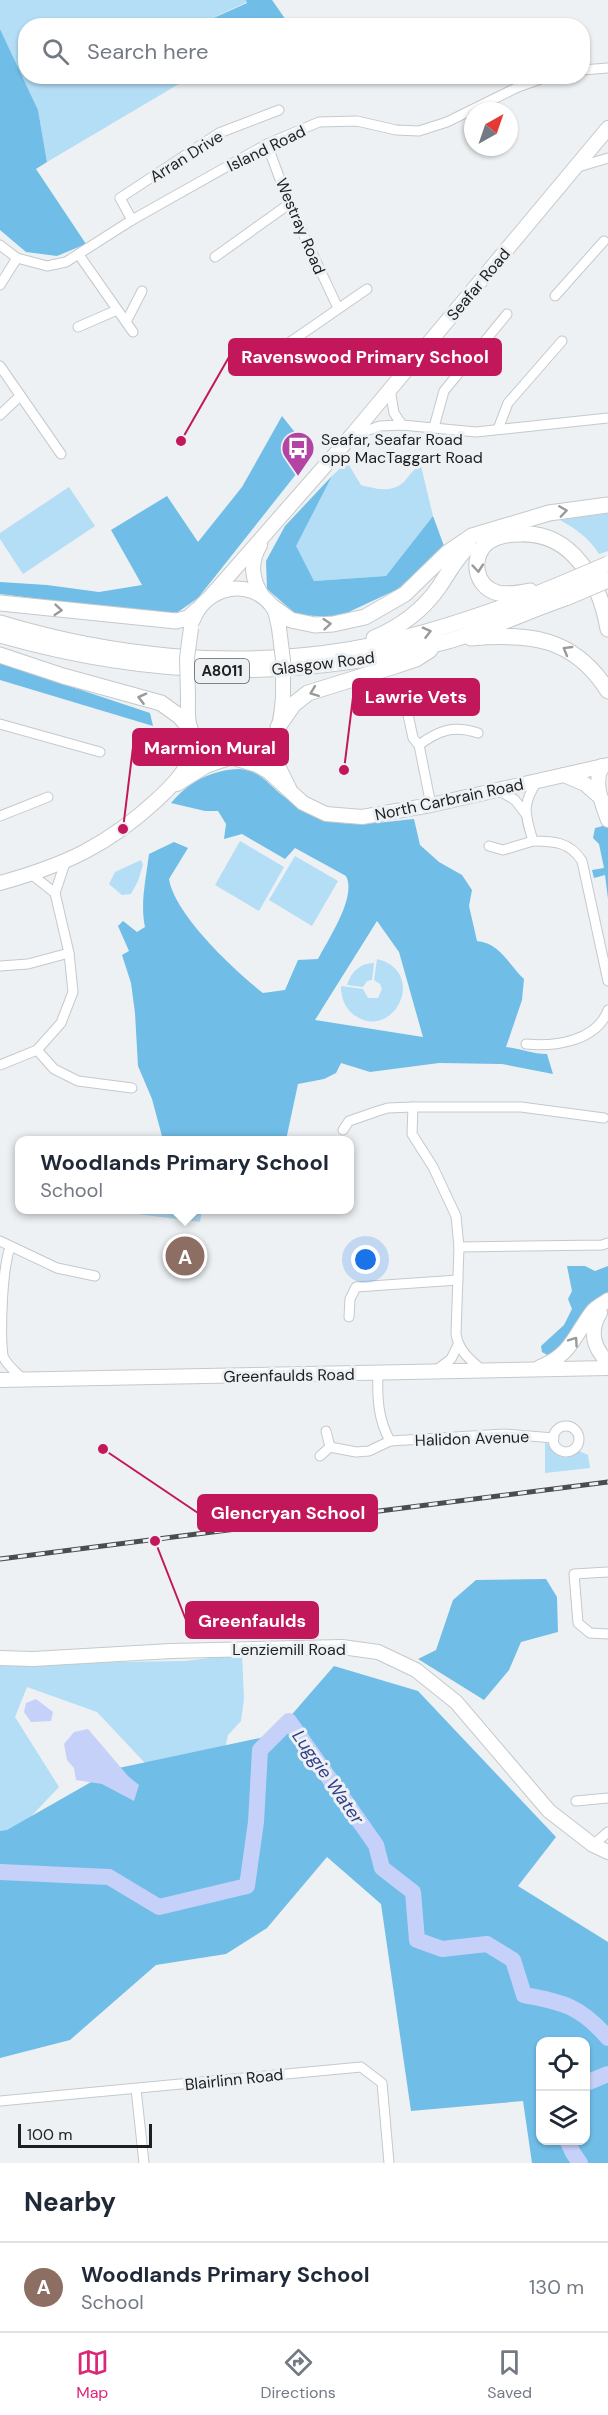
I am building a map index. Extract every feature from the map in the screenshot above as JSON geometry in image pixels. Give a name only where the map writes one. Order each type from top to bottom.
[{"type":"main road","points":[[269,603],[291,620],[315,625],[333,624],[365,616],[405,594],[456,546],[472,536],[549,513],[608,505]]},
{"type":"main road","points":[[519,522],[542,526],[570,539],[589,557],[608,595]]},
{"type":"main road","points":[[347,650],[390,631],[407,620],[427,602],[457,558],[483,533]]},
{"type":"main road","points":[[561,590],[497,593],[481,582],[477,574],[478,555],[489,542],[511,534],[526,533],[554,540],[576,557],[592,578],[604,609],[608,629]]},
{"type":"main road","name":"A8011","points":[[561,590],[608,564]]},
{"type":"main road","name":"A8011","points":[[561,590],[608,580]]},
{"type":"main road","name":"Glasgow Road","points":[[0,623],[81,644],[161,656],[226,659],[294,656],[347,650],[433,631],[561,590]]},
{"type":"main road","name":"Glasgow Road","points":[[0,635],[48,648],[116,661],[215,671],[324,666],[448,641],[561,590]]},
{"type":"main road","points":[[0,603],[176,621],[188,618],[197,610]]},
{"type":"main road","points":[[277,731],[294,704],[309,693],[416,659],[448,641],[509,636],[547,640],[575,655],[594,673],[608,691]]},
{"type":"main road","points":[[0,655],[63,676],[161,703],[179,716],[191,730]]},
{"type":"street","points":[[590,69],[608,68]]},
{"type":"street","name":"Island Road","points":[[0,245],[17,258],[47,266],[66,262],[132,220],[267,144],[319,122],[357,121],[396,130],[419,131],[447,122],[526,84]]},
{"type":"street","name":"Arran Drive","points":[[132,220],[120,198],[219,133],[279,110]]},
{"type":"street","name":"Seafar Road","points":[[210,597],[352,435],[608,130]]},
{"type":"street","name":"Westray Road","points":[[267,144],[289,204],[338,308]]},
{"type":"street","points":[[573,170],[584,164],[608,158]]},
{"type":"street","points":[[215,256],[289,204]]},
{"type":"street","points":[[555,296],[606,242],[608,230]]},
{"type":"street","points":[[79,255],[133,332]]},
{"type":"street","points":[[0,285],[17,258]]},
{"type":"street","points":[[270,356],[367,289]]},
{"type":"street","points":[[126,322],[142,291]]},
{"type":"street","points":[[78,327],[117,310]]},
{"type":"street","points":[[435,427],[444,391],[507,314]]},
{"type":"street","points":[[498,429],[508,403],[562,341]]},
{"type":"street","points":[[0,366],[61,454]]},
{"type":"street","points":[[390,389],[394,413],[402,425]]},
{"type":"street","points":[[0,415],[20,396]]},
{"type":"street","points":[[352,435],[380,426],[435,427],[476,432],[608,418]]},
{"type":"street","name":"Seafar Road","points":[[269,603],[253,579],[254,559],[275,521]]},
{"type":"street","points":[[170,788],[189,759],[191,730],[187,658],[191,628],[197,610],[210,597],[237,587],[247,589],[269,603],[279,628],[284,668],[283,696],[277,731],[279,768],[293,795]]},
{"type":"street","points":[[407,710],[413,738],[419,745],[431,805]]},
{"type":"street","points":[[0,724],[100,752]]},
{"type":"street","points":[[419,745],[435,733],[462,728],[478,733]]},
{"type":"street","points":[[191,730],[198,742],[213,753],[233,759]]},
{"type":"street","points":[[0,883],[65,863],[132,823],[170,788],[206,766],[249,757],[261,750],[277,731]]},
{"type":"street","name":"North Carbrain Road","points":[[233,759],[257,765],[303,803],[326,814],[362,817],[431,805],[605,766]]},
{"type":"street","points":[[605,766],[598,778],[608,820]]},
{"type":"street","points":[[564,775],[585,784],[601,798]]},
{"type":"street","points":[[525,813],[528,797],[538,780]]},
{"type":"street","points":[[498,790],[515,800],[525,813],[533,841]]},
{"type":"street","points":[[0,816],[48,796]]},
{"type":"street","points":[[489,846],[503,850],[533,841],[563,844],[576,852],[582,861],[608,981]]},
{"type":"street","points":[[0,1065],[37,1050],[61,1023],[73,992],[69,952],[54,893],[65,863]]},
{"type":"street","points":[[31,874],[54,893]]},
{"type":"street","points":[[0,966],[28,964],[69,952]]},
{"type":"street","points":[[526,1044],[552,1045],[567,1041],[597,1028],[604,1021],[608,1010]]},
{"type":"street","points":[[37,1050],[54,1070],[78,1081],[132,1088]]},
{"type":"street","points":[[413,1107],[412,1134],[432,1167],[456,1216],[459,1247],[456,1334],[458,1345],[462,1353],[482,1370]]},
{"type":"street","points":[[343,1130],[349,1121],[388,1108],[521,1107],[604,1118]]},
{"type":"street","points":[[0,1241],[57,1268],[96,1276]]},
{"type":"street","points":[[459,1247],[602,1245],[608,1243]]},
{"type":"street","points":[[10,1247],[2,1279],[2,1360],[25,1381]]},
{"type":"street","points":[[349,1317],[350,1299],[356,1287],[458,1280]]},
{"type":"street","points":[[606,1302],[595,1321],[593,1335],[597,1347],[608,1362]]},
{"type":"street","points":[[535,1369],[562,1355],[593,1311],[606,1302]]},
{"type":"street","points":[[435,1371],[451,1359],[458,1345]]},
{"type":"street","points":[[578,1369],[608,1368]]},
{"type":"street","points":[[578,1369],[608,1377]]},
{"type":"street","name":"Greenfaulds Road","points":[[0,1380],[578,1369]]},
{"type":"street","name":"Halidon Avenue","points":[[378,1373],[377,1402],[382,1427],[390,1441]]},
{"type":"street","points":[[320,1456],[330,1447],[326,1431]]},
{"type":"street","name":"Halidon Avenue","points":[[330,1447],[356,1452],[369,1451],[390,1441],[504,1434],[554,1438]]},
{"type":"street","points":[[608,1572],[574,1574],[578,1623],[590,1633],[608,1634]]},
{"type":"street","name":"Lenziemill Road","points":[[0,1658],[33,1659],[202,1650],[342,1647],[378,1652],[416,1670],[456,1702],[549,1811],[593,1845],[608,1852]]},
{"type":"street","points":[[576,1801],[608,1798]]},
{"type":"street","points":[[593,1845],[608,1832]]},
{"type":"street","name":"Blairlinn Road","points":[[0,2101],[136,2090],[361,2067],[382,2083],[389,2163]]},
{"type":"street","points":[[136,2090],[144,2163]]},
{"type":"shaded area","points":[[0,0],[246,0],[247,2],[213,18],[18,18],[18,67],[0,29]]},
{"type":"shaded area","points":[[246,0],[272,0],[285,18],[214,18],[247,3]]},
{"type":"shaded area","points":[[0,29],[18,67],[18,84],[26,84],[38,110],[47,162],[36,169],[86,244],[57,256],[26,252],[0,230]]},
{"type":"shaded area","points":[[26,84],[179,84],[47,162],[38,110]]},
{"type":"shaded area","points":[[282,416],[312,454],[198,598],[178,612],[153,613],[0,594],[0,582],[99,592],[142,585],[111,530],[167,496],[198,542],[242,487]]},
{"type":"shaded area","points":[[347,462],[361,485],[380,489],[391,489],[400,485],[421,466],[433,516],[386,576],[314,581],[295,546],[332,476]]},
{"type":"shaded area","points":[[332,476],[296,546],[314,581],[386,576],[433,516],[444,546],[398,589],[338,617],[297,615],[267,589],[266,561],[285,526]]},
{"type":"shaded area","points":[[69,487],[95,526],[23,574],[0,539],[0,533]]},
{"type":"shaded area","points":[[608,513],[608,551],[599,554],[582,534],[560,520]]},
{"type":"shaded area","points":[[0,663],[150,713],[153,726],[0,680]]},
{"type":"shaded area","points":[[248,770],[265,780],[302,809],[333,821],[363,824],[414,819],[420,845],[439,862],[462,875],[472,890],[469,906],[477,941],[498,950],[524,979],[522,1000],[506,1047],[547,1054],[553,1074],[502,1064],[439,1063],[370,1072],[341,1063],[336,1073],[324,1079],[298,1084],[287,1136],[162,1136],[152,1099],[138,1066],[131,983],[122,955],[129,951],[118,926],[123,921],[137,932],[145,927],[143,900],[149,854],[174,842],[188,848],[169,879],[182,909],[207,941],[263,993],[285,990],[298,960],[318,959],[340,918],[348,895],[346,876],[295,848],[285,859],[242,834],[224,839],[226,824],[218,811],[205,811],[171,803],[194,783],[210,774]],"holes":[[[377,921],[399,952],[423,1037],[315,1020]]]},
{"type":"shaded area","points":[[607,825],[608,899],[605,875],[594,878],[592,870],[604,868],[599,844],[593,838],[595,828]]},
{"type":"shaded area","points":[[240,841],[284,867],[259,911],[215,885]]},
{"type":"shaded area","points":[[295,856],[338,881],[312,926],[269,900]]},
{"type":"shaded area","points":[[141,860],[143,865],[131,894],[122,895],[109,884],[115,872]]},
{"type":"shaded area","points":[[377,959],[393,966],[401,977],[403,990],[400,1002],[392,1013],[381,1020],[368,1021],[354,1015],[348,1009],[343,999],[341,986],[363,989],[368,998],[378,998],[382,989],[380,984],[374,980]]},
{"type":"shaded area","points":[[374,963],[372,980],[367,981],[363,987],[347,985],[357,969]]},
{"type":"shaded area","points":[[137,1214],[201,1214],[200,1222]]},
{"type":"shaded area","points":[[567,1266],[585,1266],[595,1271],[608,1266],[608,1296],[572,1339],[549,1356],[542,1352],[541,1346],[564,1325],[572,1309],[568,1299],[572,1291]]},
{"type":"shaded area","points":[[545,1441],[559,1456],[568,1457],[579,1451],[588,1455],[590,1468],[545,1473]]},
{"type":"shaded area","points":[[546,1579],[557,1597],[558,1632],[521,1642],[509,1670],[484,1700],[418,1659],[436,1650],[453,1600],[476,1580]]},
{"type":"shaded area","points":[[242,1654],[244,1699],[241,1721],[228,1735],[222,1761],[160,1779],[97,1712],[27,1687],[15,1717],[59,1787],[0,1849],[0,1664],[185,1661]]},
{"type":"shaded area","points":[[334,1666],[418,1691],[556,1837],[518,1886],[608,1942],[608,2163],[532,2163],[523,2101],[411,2111],[381,1904],[327,1857],[267,1928],[226,1954],[156,1965],[70,2040],[0,2058],[0,1831],[7,1830],[114,1769],[274,1735]]},
{"type":"shaded area","points":[[36,1699],[53,1712],[51,1721],[31,1722],[24,1712],[26,1703]]},
{"type":"shaded area","points":[[88,1729],[128,1776],[139,1785],[134,1801],[102,1784],[76,1780],[74,1768],[67,1760],[64,1744],[74,1732]]},
{"type":"waterway","name":"Luggie Water","points":[[0,1872],[109,1877],[159,1907],[247,1886],[256,1822],[260,1750],[289,1721],[376,1845],[382,1868],[413,1892],[417,1940],[442,1949],[487,1944],[513,1960],[524,1995],[550,2000],[571,2008],[589,2019],[608,2038]]},
{"type":"waterway","name":"Luggie Water","points":[[590,2081],[608,2074]]},
{"type":"waterway","name":"Luggie Water","points":[[569,2145],[580,2163]]},
{"type":"railway","points":[[0,1559],[608,1482]]},
{"type":"place","name":"Ravenswood Primary School","points":[[181,441]]},
{"type":"place","name":"Seafar, Seafar Road opp MacTaggart Road","points":[[298,477]]},
{"type":"place","name":"Lawrie Vets","points":[[344,770]]},
{"type":"place","name":"Marmion Mural","points":[[123,829]]},
{"type":"place","name":"Woodlands Primary School","points":[[185,1256]]},
{"type":"place","name":"Glencryan School","points":[[103,1449]]},
{"type":"place","name":"Greenfaulds","points":[[155,1541]]}]
